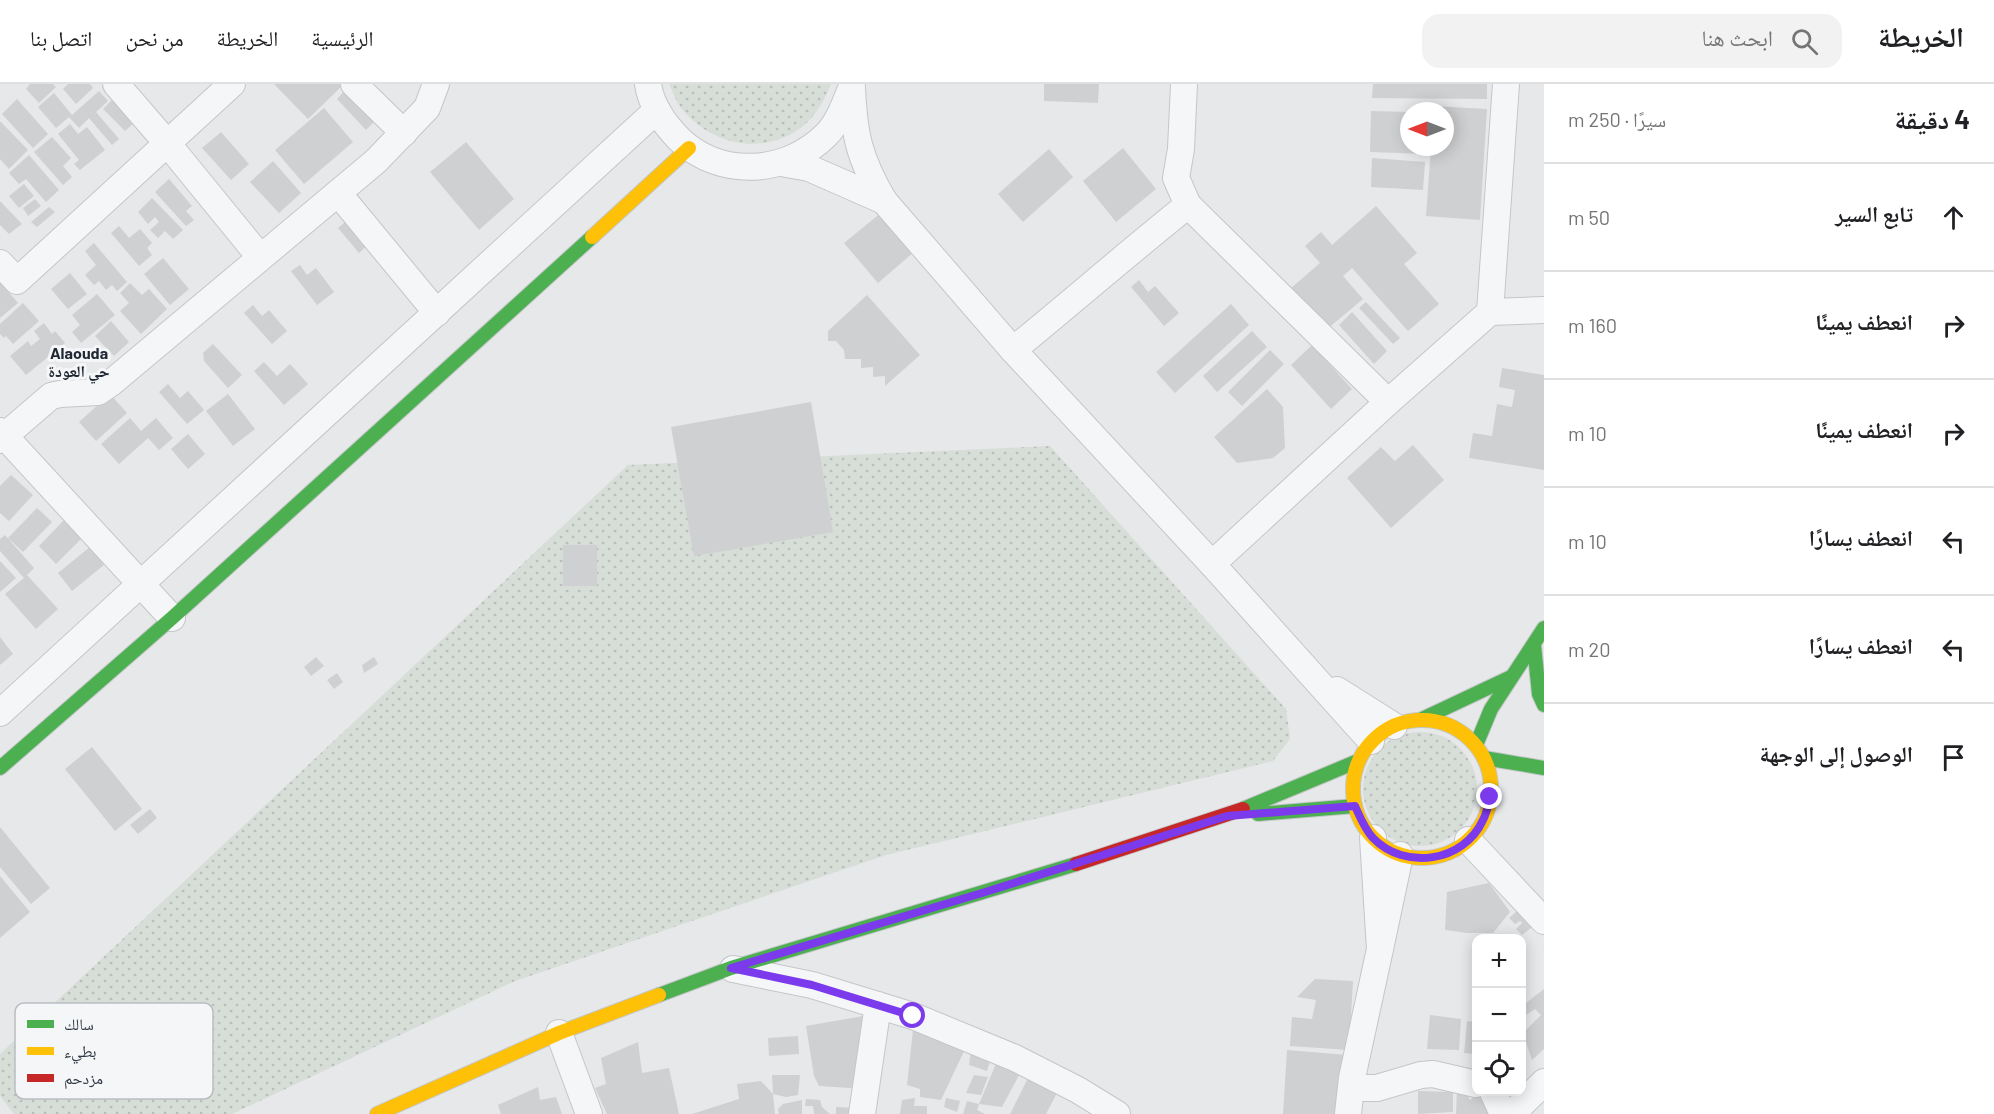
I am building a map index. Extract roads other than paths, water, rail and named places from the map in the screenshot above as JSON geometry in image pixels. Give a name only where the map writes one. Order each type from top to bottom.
[{"type":"main road","points":[[0,768],[172,618],[689,148]]},
{"type":"main road","points":[[1476,745],[1491,709],[1544,628]]},
{"type":"main road","points":[[1534,645],[1539,693],[1544,705]]},
{"type":"main road","points":[[377,1114],[559,1033],[731,968],[982,893],[1227,816],[1365,751],[1386,729],[1403,722],[1422,719],[1513,676]]},
{"type":"main road","points":[[1365,751],[1353,783],[1355,806],[1364,826],[1373,838],[1385,848],[1400,855],[1414,858],[1443,855],[1468,840],[1483,820],[1495,795],[1484,758],[1476,745],[1455,728],[1444,723],[1422,719]]},
{"type":"main road","points":[[1484,758],[1544,768]]},
{"type":"main road","points":[[1529,781],[1544,778]]},
{"type":"main road","points":[[1227,816],[1355,806]]},
{"type":"street","points":[[116,84],[260,257]]},
{"type":"street","points":[[0,262],[17,281],[232,84]]},
{"type":"street","points":[[354,84],[404,133]]},
{"type":"street","points":[[172,618],[1,435],[51,396],[98,392],[111,383],[376,161],[427,108],[436,84]]},
{"type":"street","points":[[648,84],[657,110],[671,131],[689,148],[706,158],[734,166],[762,167],[781,163],[806,152],[827,134],[842,112],[852,85]]},
{"type":"street","points":[[1184,84],[1176,178],[1188,205],[1388,402]]},
{"type":"street","points":[[1490,312],[1506,84]]},
{"type":"street","points":[[852,85],[856,140],[871,179],[884,201],[1013,350],[1312,673],[1365,751]]},
{"type":"street","points":[[0,713],[657,110]]},
{"type":"street","points":[[781,163],[820,172],[884,201]]},
{"type":"street","points":[[338,193],[437,313]]},
{"type":"street","points":[[1013,350],[1082,295],[1133,248],[1188,205]]},
{"type":"street","points":[[1212,564],[1388,402],[1490,312],[1544,310]]},
{"type":"street","points":[[1312,673],[1394,726]]},
{"type":"street","points":[[1373,838],[1380,950]]},
{"type":"street","points":[[1468,840],[1544,921]]},
{"type":"street","points":[[1348,1114],[1351,1088],[1400,855]]},
{"type":"street","points":[[731,968],[812,985],[913,1016],[1015,1058],[1078,1090],[1118,1114]]},
{"type":"street","points":[[862,1114],[878,1005]]},
{"type":"street","points":[[559,1033],[589,1114]]},
{"type":"street","points":[[1351,1088],[1377,1088],[1421,1075],[1433,1074],[1472,1083]]},
{"type":"street","points":[[1512,1114],[1544,1082]]},
{"type":"street","points":[[1495,1096],[1503,1114]]},
{"type":"district","name":"Alaouda حي العودة","points":[[79,361]]}]
